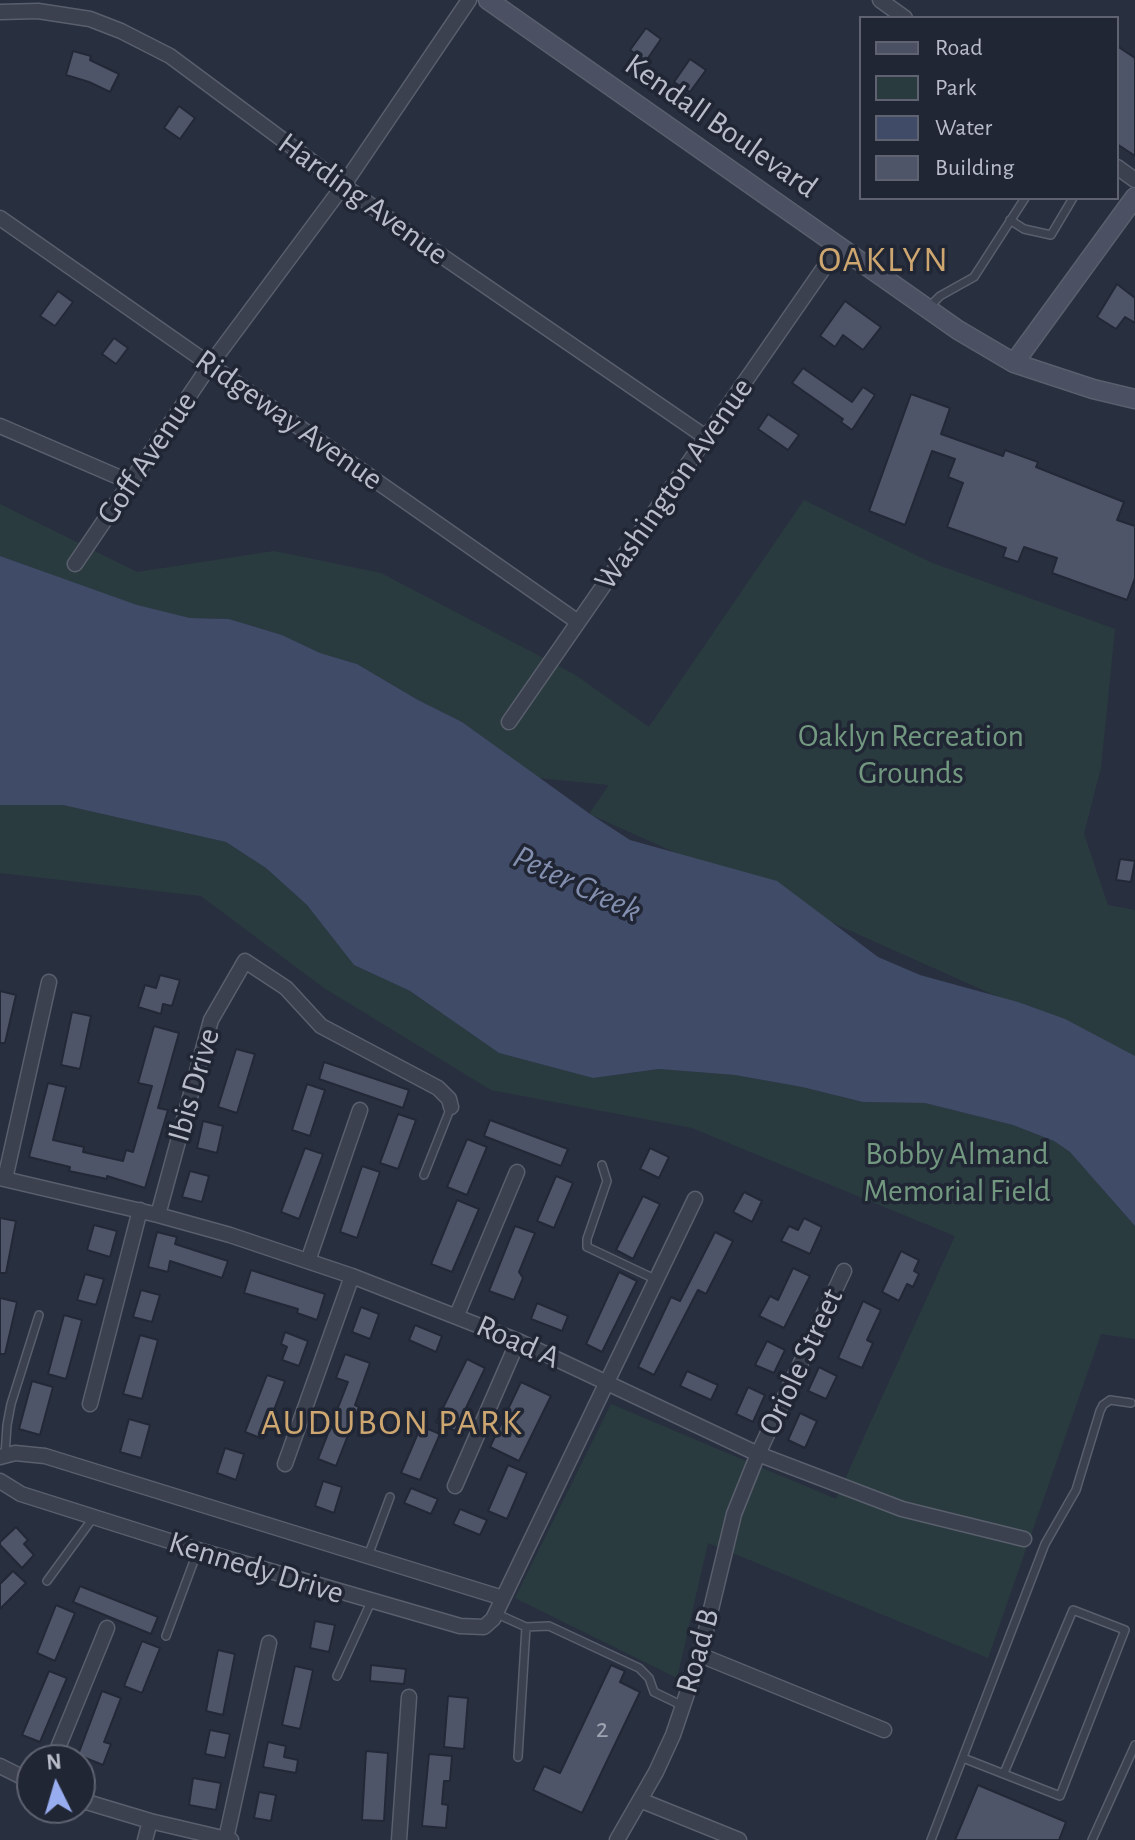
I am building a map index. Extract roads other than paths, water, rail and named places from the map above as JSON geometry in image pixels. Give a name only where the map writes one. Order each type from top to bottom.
[{"type":"street","name":"Goff Avenue","points":[[75,564],[210,365],[343,186],[469,0]]},
{"type":"street","name":"Kendall Boulevard","points":[[488,0],[928,309],[1014,363],[1135,399]]},
{"type":"street","points":[[880,0],[902,16]]},
{"type":"street","name":"Harding Avenue","points":[[0,12],[38,11],[90,19],[170,56],[343,186],[707,438]]},
{"type":"street","points":[[1014,363],[1135,197]]},
{"type":"street","name":"Ridgeway Avenue","points":[[0,218],[578,622]]},
{"type":"street","name":"Washington Avenue","points":[[509,722],[839,246]]},
{"type":"street","points":[[0,426],[130,482]]},
{"type":"street","name":"Ibis Drive","points":[[158,1215],[211,1020],[245,961],[286,988],[321,1026],[438,1088],[444,1092],[451,1107]]},
{"type":"street","points":[[2,1178],[49,982]]},
{"type":"street","points":[[308,1261],[360,1110]]},
{"type":"street","points":[[457,1315],[517,1172]]},
{"type":"street","name":"Road A","points":[[2,1178],[158,1215],[352,1276],[518,1341],[758,1454],[902,1509],[1024,1539]]},
{"type":"street","points":[[495,1613],[695,1199]]},
{"type":"street","points":[[90,1404],[140,1210]]},
{"type":"street","name":"Oriole Street","points":[[758,1454],[844,1271]]},
{"type":"street","points":[[285,1464],[352,1276]]},
{"type":"street","points":[[455,1486],[518,1341]]},
{"type":"street","name":"Kennedy Drive","points":[[3,1456],[29,1453],[45,1456],[503,1598]]},
{"type":"street","name":"Road B","points":[[617,1840],[673,1735],[700,1655],[734,1514],[758,1454]]},
{"type":"street","name":"Kennedy Drive","points":[[0,1481],[13,1490],[93,1518],[371,1602],[471,1628],[489,1624],[495,1613]]},
{"type":"street","points":[[60,1744],[107,1628]]},
{"type":"street","points":[[96,1805],[228,1840],[269,1643]]},
{"type":"street","points":[[700,1655],[884,1730]]},
{"type":"street","points":[[399,1840],[409,1697]]},
{"type":"street","points":[[640,1800],[739,1840]]},
{"type":"street","points":[[145,1840],[150,1821]]},
{"type":"lane","points":[[928,309],[940,296],[974,277],[1024,200]]},
{"type":"lane","points":[[1010,220],[1024,229],[1051,235],[1072,200]]},
{"type":"lane","points":[[424,1175],[451,1107]]},
{"type":"lane","points":[[602,1165],[607,1181],[587,1247],[657,1280]]},
{"type":"lane","points":[[3,1456],[11,1404],[39,1315]]},
{"type":"lane","points":[[931,1840],[1045,1544],[1076,1490],[1100,1411],[1110,1400],[1131,1403]]},
{"type":"lane","points":[[368,1556],[390,1497]]},
{"type":"lane","points":[[47,1581],[93,1518]]},
{"type":"lane","points":[[166,1636],[198,1550]]},
{"type":"lane","points":[[337,1676],[371,1602]]},
{"type":"lane","points":[[963,1758],[1060,1796],[1125,1630],[1073,1610],[1004,1773]]},
{"type":"lane","points":[[495,1613],[526,1627],[549,1626],[639,1668],[649,1678],[654,1692],[683,1706]]},
{"type":"lane","points":[[518,1757],[526,1627]]},
{"type":"lane","points":[[1092,1840],[1135,1745]]},
{"type":"water","name":"Peter Creek","points":[[0,556],[137,605],[190,618],[229,619],[282,635],[320,653],[357,664],[462,722],[630,840],[777,881],[878,957],[920,975],[1018,1002],[1065,1019],[1135,1056],[1135,1226],[1070,1152],[1054,1141],[1013,1125],[925,1103],[863,1102],[735,1075],[659,1069],[593,1078],[499,1053],[410,991],[354,965],[307,905],[266,868],[226,842],[63,805],[0,805]]},
{"type":"district","name":"OAKLYN","points":[[884,260]]},
{"type":"district","name":"AUDUBON PARK","points":[[392,1423]]},
{"type":"park label","name":"Oaklyn Recreation Grounds","points":[[911,754]]},
{"type":"park label","name":"Bobby Almand Memorial Field","points":[[957,1172]]}]
